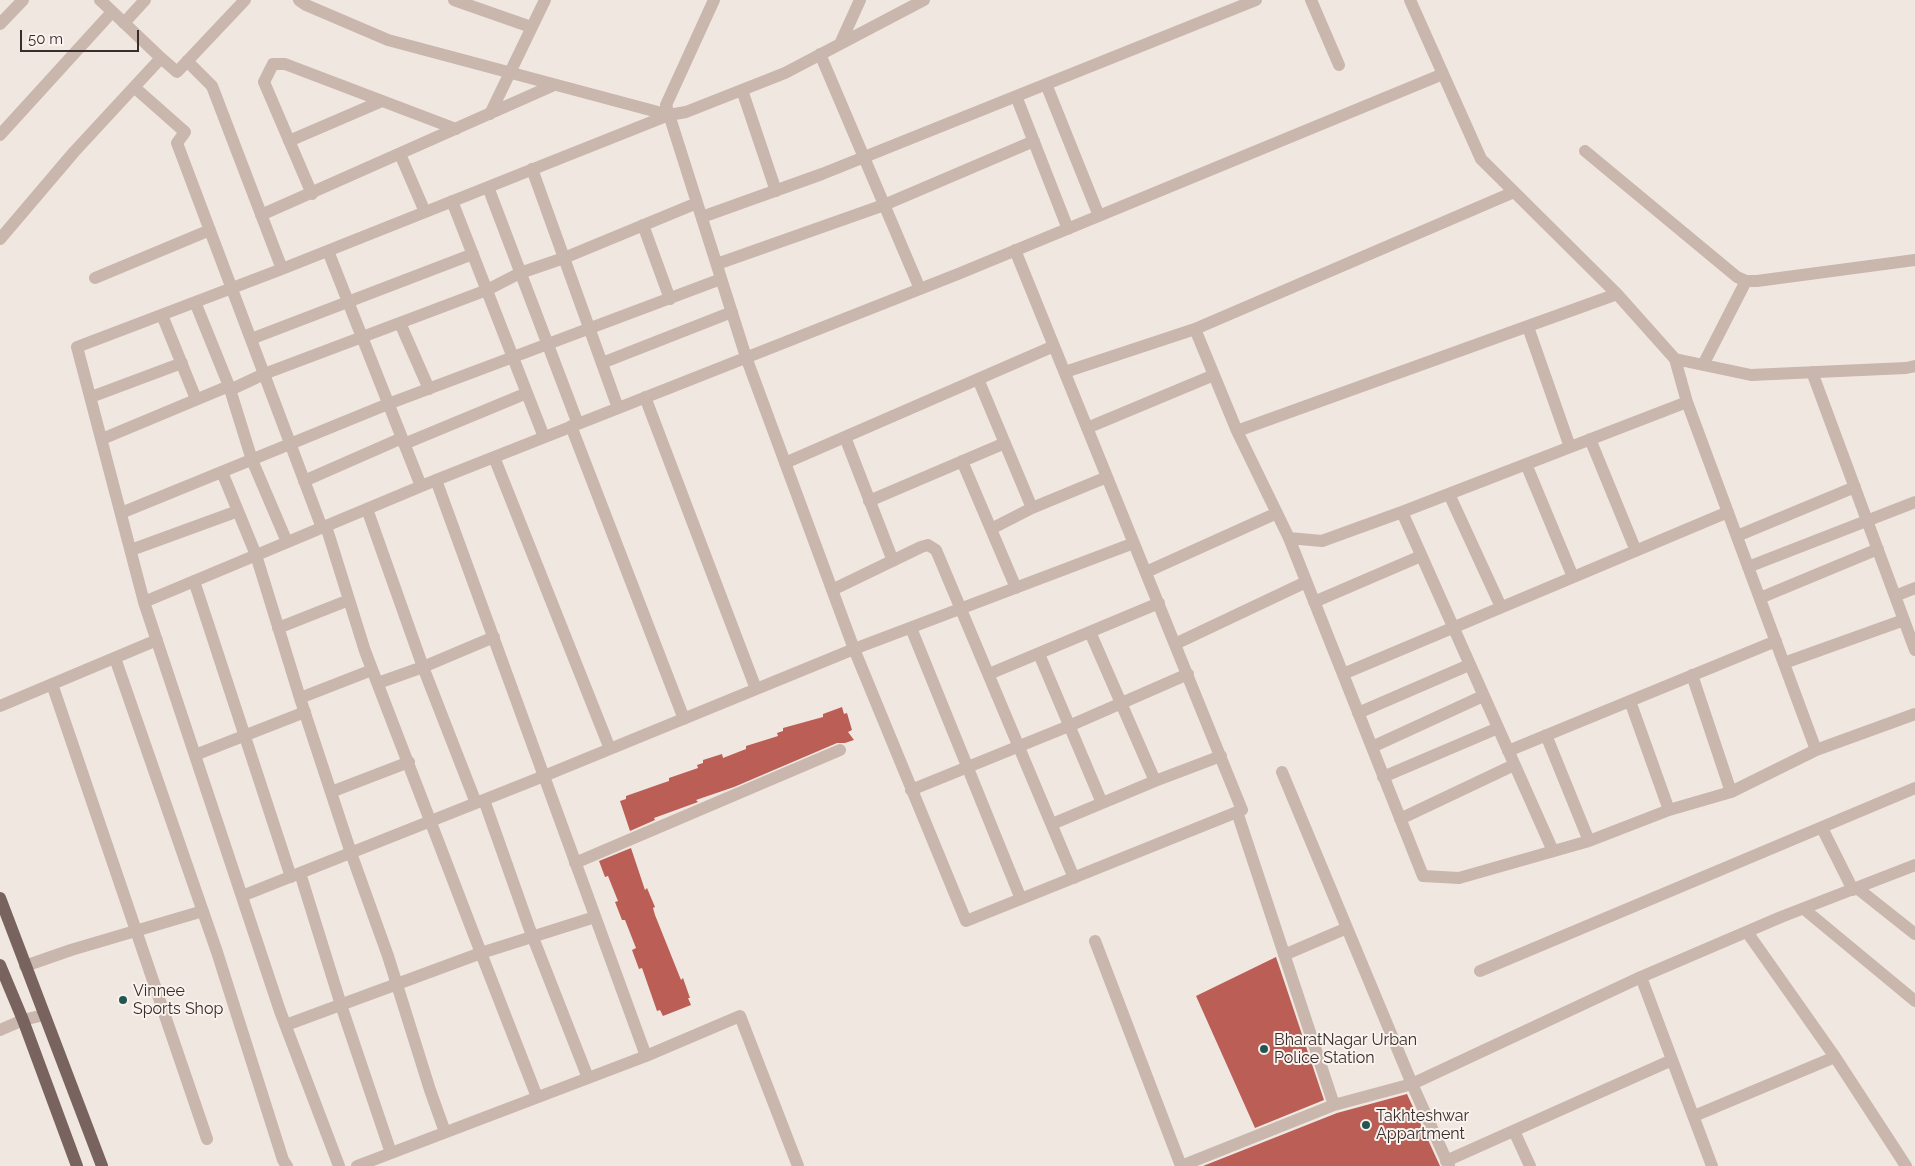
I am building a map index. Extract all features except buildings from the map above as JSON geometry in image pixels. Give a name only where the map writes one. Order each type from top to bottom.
[{"type":"main road","points":[[0,898],[102,1166]]},
{"type":"main road","points":[[0,964],[23,1020],[77,1166]]},
{"type":"street","points":[[100,0],[177,72],[245,0]]},
{"type":"street","points":[[124,23],[145,0]]},
{"type":"street","points":[[299,0],[306,5],[388,40],[509,74],[669,115]]},
{"type":"street","points":[[454,0],[532,27]]},
{"type":"street","points":[[490,114],[545,0]]},
{"type":"street","points":[[714,0],[666,105],[746,357],[854,649],[966,922],[1242,810],[1016,250]]},
{"type":"street","points":[[840,44],[860,0]]},
{"type":"street","points":[[897,14],[904,0]]},
{"type":"street","points":[[339,1166],[286,1026],[144,602],[77,347],[282,270],[669,115],[686,112],[785,73],[924,0]]},
{"type":"street","points":[[702,217],[864,157],[1256,0]]},
{"type":"street","points":[[1311,0],[1339,65]]},
{"type":"street","points":[[1410,0],[1481,159],[1617,294],[1675,359],[1687,402],[1816,750]]},
{"type":"street","points":[[0,24],[15,3]]},
{"type":"street","points":[[0,135],[112,12]]},
{"type":"street","points":[[820,54],[920,289]]},
{"type":"street","points":[[0,239],[74,152],[161,58]]},
{"type":"street","points":[[187,61],[212,86],[282,270]]},
{"type":"street","points":[[312,194],[264,82],[273,64],[285,64],[456,129]]},
{"type":"street","points":[[144,602],[421,486],[920,289],[1443,74]]},
{"type":"street","points":[[1046,84],[1099,216]]},
{"type":"street","points":[[261,215],[554,85]]},
{"type":"street","points":[[134,87],[185,132],[177,143],[304,481],[324,527],[372,670],[538,1097]]},
{"type":"street","points":[[742,90],[776,190]]},
{"type":"street","points":[[1016,96],[1068,228]]},
{"type":"street","points":[[289,141],[382,101]]},
{"type":"street","points":[[716,264],[884,205],[1034,141]]},
{"type":"street","points":[[1585,150],[1737,277],[1746,281],[1757,282],[1915,260]]},
{"type":"street","points":[[400,154],[426,212]]},
{"type":"street","points":[[532,170],[618,408]]},
{"type":"street","points":[[488,187],[548,344],[575,425],[684,719]]},
{"type":"street","points":[[1065,372],[1195,329],[1514,192]]},
{"type":"street","points":[[452,201],[544,437]]},
{"type":"street","points":[[102,439],[196,400],[487,290],[520,273],[564,258],[697,203]]},
{"type":"street","points":[[643,225],[670,299]]},
{"type":"street","points":[[95,278],[210,230]]},
{"type":"street","points":[[328,251],[421,486]]},
{"type":"street","points":[[251,338],[473,254]]},
{"type":"street","points":[[121,513],[388,404],[721,279]]},
{"type":"street","points":[[1703,365],[1746,281]]},
{"type":"street","points":[[1238,432],[1617,294]]},
{"type":"street","points":[[195,302],[229,388],[252,460],[286,542]]},
{"type":"street","points":[[602,363],[732,312]]},
{"type":"street","points":[[162,315],[196,400]]},
{"type":"street","points":[[400,322],[429,389]]},
{"type":"street","points":[[1528,326],[1570,447]]},
{"type":"street","points":[[1195,329],[1238,432],[1289,538],[1423,876],[1459,878],[1589,841],[1669,810],[1731,792],[1816,750],[1915,714]]},
{"type":"street","points":[[785,463],[1054,346]]},
{"type":"street","points":[[1675,359],[1751,375],[1906,368],[1915,366]]},
{"type":"street","points":[[91,397],[182,363]]},
{"type":"street","points":[[1812,372],[1915,650]]},
{"type":"street","points":[[1087,428],[1214,375]]},
{"type":"street","points":[[978,379],[1032,508]]},
{"type":"street","points":[[304,481],[527,393]]},
{"type":"street","points":[[645,397],[756,689]]},
{"type":"street","points":[[1289,538],[1322,541],[1687,402]]},
{"type":"street","points":[[845,437],[893,561]]},
{"type":"street","points":[[1590,439],[1636,551]]},
{"type":"street","points":[[869,500],[1005,443]]},
{"type":"street","points":[[494,457],[610,749]]},
{"type":"street","points":[[962,461],[1016,588]]},
{"type":"street","points":[[1526,464],[1573,577]]},
{"type":"street","points":[[222,472],[256,556],[351,853],[397,984],[430,1090],[446,1132]]},
{"type":"street","points":[[991,529],[1032,508],[1107,477]]},
{"type":"street","points":[[436,480],[646,1056]]},
{"type":"street","points":[[1737,536],[1855,487]]},
{"type":"street","points":[[1449,494],[1502,607]]},
{"type":"street","points":[[1748,566],[1915,502]]},
{"type":"street","points":[[367,509],[423,667],[480,802],[588,1078]]},
{"type":"street","points":[[131,550],[238,511]]},
{"type":"street","points":[[1402,512],[1553,851]]},
{"type":"street","points":[[1343,674],[1728,512]]},
{"type":"street","points":[[1146,572],[1277,513]]},
{"type":"street","points":[[242,896],[480,802],[854,649],[1134,543]]},
{"type":"street","points":[[832,590],[921,547],[928,545],[936,550],[1074,878]]},
{"type":"street","points":[[1760,598],[1878,549]]},
{"type":"street","points":[[1314,602],[1421,556]]},
{"type":"street","points":[[194,581],[244,736],[341,1005],[391,1153]]},
{"type":"street","points":[[1175,644],[1306,582]]},
{"type":"street","points":[[1895,596],[1915,588]]},
{"type":"street","points":[[278,628],[349,600]]},
{"type":"street","points":[[989,674],[1159,603]]},
{"type":"street","points":[[1784,663],[1904,620]]},
{"type":"street","points":[[911,628],[1021,899]]},
{"type":"street","points":[[1090,632],[1155,781]]},
{"type":"street","points":[[378,683],[423,667],[494,637]]},
{"type":"street","points":[[0,706],[157,640]]},
{"type":"street","points":[[1508,751],[1776,641]]},
{"type":"street","points":[[1039,654],[1102,804]]},
{"type":"street","points":[[115,658],[203,911],[283,1160],[287,1166]]},
{"type":"street","points":[[1358,713],[1470,665]]},
{"type":"street","points":[[300,698],[372,670]]},
{"type":"street","points":[[912,790],[1069,726],[1188,674]]},
{"type":"street","points":[[1692,675],[1731,792]]},
{"type":"street","points":[[52,684],[207,1139]]},
{"type":"street","points":[[1372,747],[1483,696]]},
{"type":"street","points":[[1630,701],[1669,810]]},
{"type":"street","points":[[195,755],[305,712]]},
{"type":"street","points":[[1384,777],[1498,728]]},
{"type":"street","points":[[1546,735],[1589,841]]},
{"type":"street","points":[[575,862],[840,750]]},
{"type":"street","points":[[1052,824],[1221,756]]},
{"type":"street","points":[[331,792],[408,762]]},
{"type":"street","points":[[1400,820],[1514,765]]},
{"type":"street","points":[[1282,772],[1412,1084],[1447,1163],[1514,1130],[1672,1060]]},
{"type":"street","points":[[1480,971],[1915,788]]},
{"type":"street","points":[[1237,812],[1334,1105]]},
{"type":"street","points":[[1822,828],[1855,889],[1915,934]]},
{"type":"street","points":[[1095,941],[1181,1166],[1334,1105],[1412,1084],[1641,977],[1747,932],[1915,865]]},
{"type":"street","points":[[1804,909],[1915,1001]]},
{"type":"street","points":[[25,966],[203,911]]},
{"type":"street","points":[[286,1026],[481,953],[595,917]]},
{"type":"street","points":[[1284,955],[1347,928]]},
{"type":"street","points":[[1747,932],[1835,1057],[1906,1166]]},
{"type":"street","points":[[1641,977],[1712,1166]]},
{"type":"street","points":[[0,1030],[23,1020],[44,1015]]},
{"type":"street","points":[[357,1166],[646,1056],[740,1016],[798,1166]]},
{"type":"street","points":[[1694,1116],[1835,1057]]},
{"type":"street","points":[[1514,1130],[1530,1166]]},
{"type":"place","name":"Vinnee Sports Shop","points":[[123,1000]]},
{"type":"place","name":"BharatNagar Urban Police Station","points":[[1264,1049]]},
{"type":"place","name":"Takhteshwar Appartment","points":[[1366,1125]]}]
